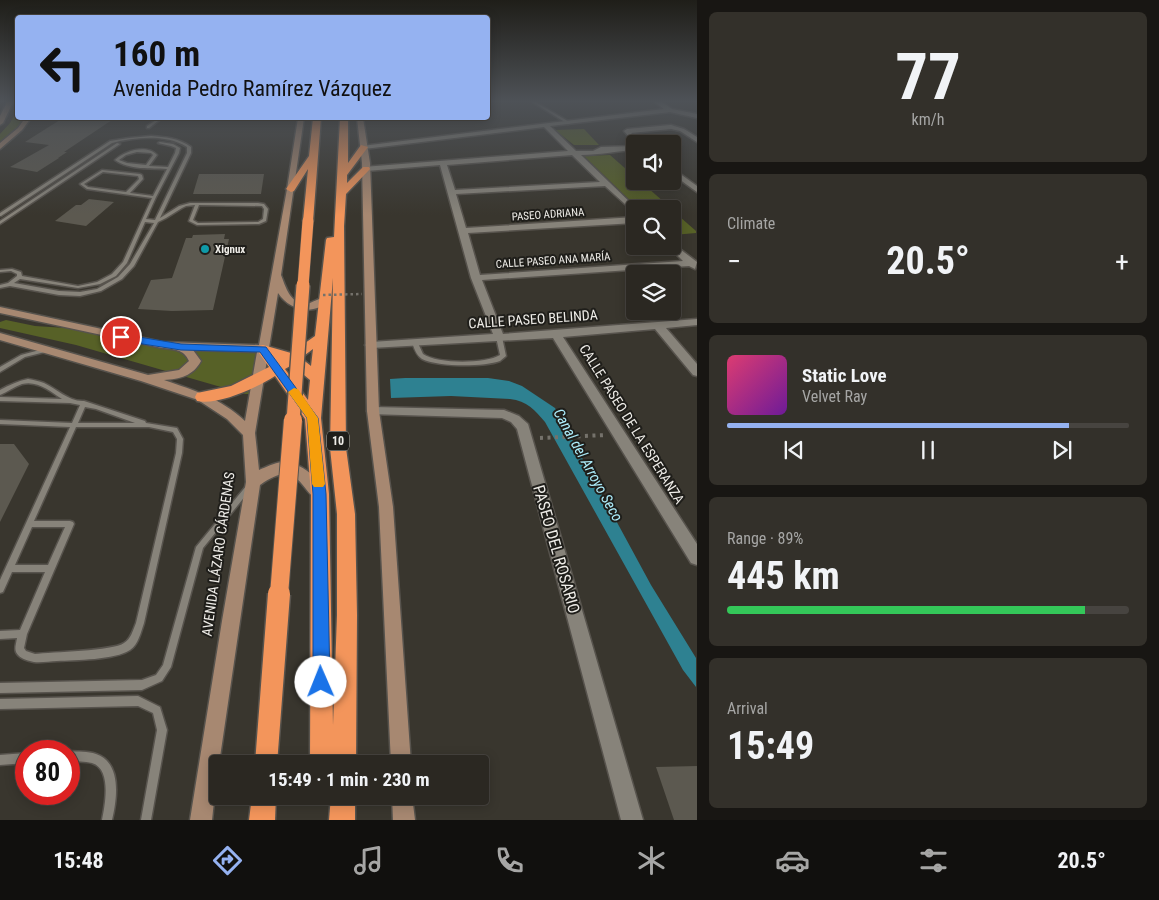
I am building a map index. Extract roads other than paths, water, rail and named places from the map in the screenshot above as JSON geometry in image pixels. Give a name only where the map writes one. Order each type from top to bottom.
[{"type":"highway","points":[[267,755],[315,138]]},
{"type":"highway","name":"10","points":[[344,138],[339,226],[338,448],[346,524],[347,615],[344,755]]},
{"type":"highway","points":[[343,175],[364,146]]},
{"type":"highway","points":[[291,189],[313,155]]},
{"type":"highway","points":[[342,193],[366,169]]},
{"type":"highway","points":[[322,755],[320,494],[313,418],[330,242],[339,226]]},
{"type":"highway","points":[[202,397],[230,392],[258,380],[277,369],[320,338]]},
{"type":"highway","points":[[263,349],[293,358],[316,378]]},
{"type":"highway","points":[[263,349],[313,418]]},
{"type":"highway","points":[[262,820],[263,805]]},
{"type":"street","points":[[0,148],[11,138]]},
{"type":"street","name":"AVENIDA LÁZARO CÁRDENAS","points":[[201,820],[230,621],[253,482],[249,433],[298,138]]},
{"type":"street","points":[[363,138],[366,169],[373,411],[386,507],[400,755]]},
{"type":"street","points":[[364,146],[431,138]]},
{"type":"street","points":[[559,138],[626,203]]},
{"type":"street","points":[[366,169],[574,152],[598,153],[607,150],[626,149]]},
{"type":"street","points":[[443,162],[476,278],[498,336]]},
{"type":"street","points":[[681,178],[696,190]]},
{"type":"street","points":[[452,192],[606,184]]},
{"type":"street","name":"PASEO ADRIANA","points":[[463,231],[626,221]]},
{"type":"street","points":[[681,254],[694,266]]},
{"type":"street","name":"CALLE PASEO ANA MARÍA","points":[[476,278],[694,266]]},
{"type":"street","points":[[276,271],[282,294],[290,302],[306,306],[324,297]]},
{"type":"street","points":[[0,310],[140,342],[181,347],[263,349]]},
{"type":"street","points":[[0,317],[26,317]]},
{"type":"street","name":"CALLE PASEO BELINDA","points":[[371,345],[556,334],[696,322]]},
{"type":"street","points":[[658,325],[696,372]]},
{"type":"street","name":"CALLE PASEO DE LA ESPERANZA","points":[[556,334],[696,558]]},
{"type":"street","points":[[0,336],[145,378],[202,397],[231,416],[249,433]]},
{"type":"street","points":[[145,378],[176,375],[192,368],[195,362],[194,358],[181,347]]},
{"type":"street","name":"PASEO DEL ROSARIO","points":[[373,411],[504,414],[515,419],[523,428],[632,820]]},
{"type":"street","points":[[253,482],[263,474],[274,470],[290,468],[300,472],[320,494]]},
{"type":"street","points":[[403,805],[404,820]]},
{"type":"lane","points":[[0,215],[97,150],[111,142],[128,138]]},
{"type":"lane","points":[[10,284],[72,294],[99,290],[120,278],[132,265],[156,222],[190,153],[189,147],[184,143],[174,140],[151,138]]},
{"type":"lane","points":[[0,223],[117,144],[131,141],[172,145],[178,150],[154,196],[125,262],[114,275],[87,287],[19,278],[10,284],[0,287]]},
{"type":"lane","points":[[97,150],[106,150]]},
{"type":"lane","points":[[147,166],[155,155],[152,152],[131,151],[124,153],[117,160],[123,163],[147,166],[170,168]]},
{"type":"lane","points":[[128,192],[141,179],[140,175],[102,171],[82,184],[87,188],[154,196]]},
{"type":"lane","points":[[144,220],[156,222],[182,206],[197,204],[258,204],[263,205],[266,209],[265,220],[259,222],[197,224],[191,221],[197,204]]},
{"type":"lane","points":[[0,271],[14,270],[19,273],[19,278]]},
{"type":"lane","points":[[414,342],[421,356],[432,361],[488,362],[498,360],[503,356],[498,336]]},
{"type":"lane","points":[[0,370],[23,356],[48,349]]},
{"type":"lane","points":[[0,393],[20,382],[30,380],[70,401]]},
{"type":"lane","points":[[0,399],[84,403],[148,425],[175,430],[180,439],[140,623],[132,641],[122,650],[35,658],[23,654],[19,649],[23,634],[70,524],[30,524]]},
{"type":"lane","points":[[0,589],[84,403]]},
{"type":"lane","points":[[0,422],[148,425]]},
{"type":"lane","points":[[0,688],[142,685],[159,678],[167,667],[200,547],[253,482]]},
{"type":"lane","points":[[10,568],[51,569]]},
{"type":"lane","points":[[0,635],[23,634]]},
{"type":"lane","points":[[0,704],[138,701],[157,710],[162,730],[146,820]]},
{"type":"lane","points":[[80,757],[98,759],[107,768],[110,787],[110,807],[107,820]]},
{"type":"lane","points":[[0,760],[15,759]]},
{"type":"water","points":[[488,378],[509,381],[522,386],[555,408],[651,585],[696,658],[696,687],[683,670],[545,422],[538,414],[526,404],[510,399],[451,396],[391,398],[390,379]]},
{"type":"place","name":"Xignux","points":[[205,249]]},
{"type":"water label","name":"Canal del Arroyo Seco","points":[[588,465]]}]
